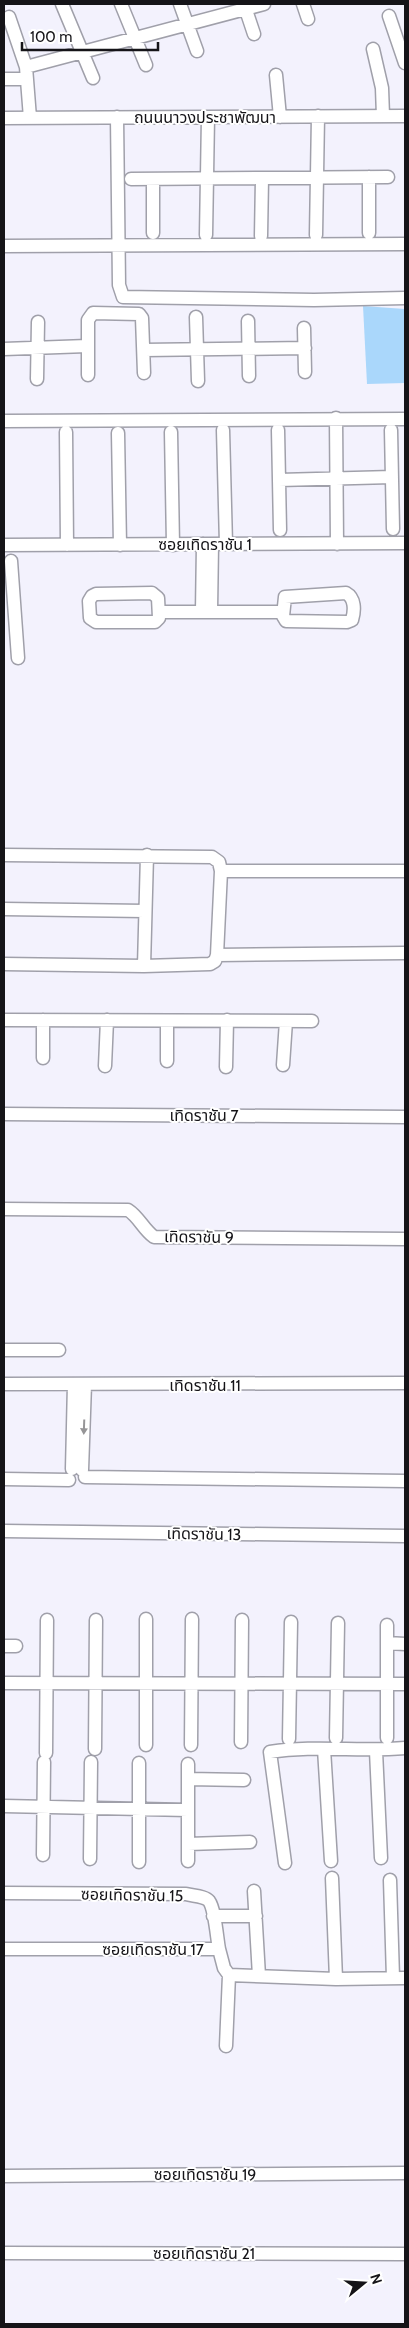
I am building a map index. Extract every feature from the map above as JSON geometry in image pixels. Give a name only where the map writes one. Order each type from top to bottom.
[{"type":"street","points":[[62,4],[93,78]]},
{"type":"street","points":[[121,4],[146,64]]},
{"type":"street","points":[[180,4],[197,51]]},
{"type":"street","points":[[4,78],[27,73],[82,54],[189,25],[245,6],[264,4]]},
{"type":"street","points":[[303,4],[308,19]]},
{"type":"street","points":[[245,6],[254,34]]},
{"type":"street","points":[[389,16],[405,63]]},
{"type":"street","points":[[9,17],[27,73],[30,118]]},
{"type":"street","points":[[373,49],[382,88],[383,116]]},
{"type":"street","points":[[276,75],[280,117]]},
{"type":"street","points":[[316,235],[318,116]]},
{"type":"street","name":"ถนนนาวงประชาพัฒนา","points":[[4,118],[405,116]]},
{"type":"street","points":[[117,117],[119,285],[123,297],[121,313]]},
{"type":"street","points":[[206,236],[208,117]]},
{"type":"street","points":[[369,177],[369,233]]},
{"type":"street","points":[[131,179],[388,177]]},
{"type":"street","points":[[153,178],[153,233]]},
{"type":"street","points":[[262,178],[262,236]]},
{"type":"street","points":[[4,246],[405,244]]},
{"type":"street","points":[[123,297],[314,300],[405,298]]},
{"type":"street","points":[[88,375],[87,346],[90,316],[93,313],[139,314],[142,318],[144,373]]},
{"type":"street","points":[[196,317],[198,381]]},
{"type":"street","points":[[248,321],[249,376]]},
{"type":"street","points":[[37,379],[38,322]]},
{"type":"street","points":[[304,328],[305,372]]},
{"type":"street","points":[[4,349],[87,346]]},
{"type":"street","points":[[144,350],[305,348]]},
{"type":"street","points":[[336,418],[337,544]]},
{"type":"street","points":[[4,421],[405,419]]},
{"type":"street","points":[[223,430],[226,544]]},
{"type":"street","points":[[278,430],[280,530]]},
{"type":"street","points":[[391,430],[393,529]]},
{"type":"street","points":[[66,432],[67,545]]},
{"type":"street","points":[[172,432],[173,545]]},
{"type":"street","points":[[118,433],[120,545]]},
{"type":"street","points":[[279,480],[392,477]]},
{"type":"street","name":"ซอยเทิดราชัน 1","points":[[4,545],[405,543]]},
{"type":"street","points":[[206,611],[207,544]]},
{"type":"street","points":[[12,561],[9,610],[18,658]]},
{"type":"street","points":[[346,593],[351,596],[353,601],[352,620],[347,622],[286,621],[282,612],[285,597],[346,593]]},
{"type":"street","points":[[96,594],[152,594],[158,598],[159,612],[159,618],[156,622],[96,622],[90,618],[89,601],[96,594]]},
{"type":"street","points":[[159,612],[282,612]]},
{"type":"street","points":[[4,854],[212,856],[219,862],[221,871],[217,954],[215,961],[210,964],[144,966],[4,964]]},
{"type":"street","points":[[144,966],[147,855]]},
{"type":"street","points":[[221,871],[405,872]]},
{"type":"street","points":[[4,909],[145,911]]},
{"type":"street","points":[[217,954],[405,953]]},
{"type":"street","points":[[4,1020],[312,1021]]},
{"type":"street","points":[[43,1020],[43,1058]]},
{"type":"street","points":[[105,1066],[107,1020]]},
{"type":"street","points":[[226,1067],[227,1020]]},
{"type":"street","points":[[283,1065],[286,1021]]},
{"type":"street","points":[[167,1022],[167,1061]]},
{"type":"street","name":"เทิดราชัน 7","points":[[4,1114],[405,1117]]},
{"type":"street","name":"เทิดราชัน 9","points":[[4,1209],[128,1210],[137,1216],[146,1231],[154,1236],[405,1239]]},
{"type":"street","points":[[4,1350],[59,1350]]},
{"type":"street","name":"เทิดราชัน 11","points":[[4,1384],[405,1383]]},
{"type":"street","points":[[77,1474],[80,1384]]},
{"type":"street","points":[[4,1479],[77,1474],[405,1482]]},
{"type":"street","name":"เทิดราชัน 13","points":[[4,1531],[405,1536]]},
{"type":"street","points":[[146,1619],[146,1744]]},
{"type":"street","points":[[191,1745],[192,1619]]},
{"type":"street","points":[[43,1856],[47,1620]]},
{"type":"street","points":[[96,1620],[96,1749]]},
{"type":"street","points":[[240,1742],[242,1620]]},
{"type":"street","points":[[289,1739],[291,1622]]},
{"type":"street","points":[[336,1738],[338,1623]]},
{"type":"street","points":[[387,1625],[387,1738]]},
{"type":"street","points":[[387,1643],[405,1644]]},
{"type":"street","points":[[4,1683],[405,1684]]},
{"type":"street","points":[[285,1862],[270,1752],[297,1748],[376,1751],[405,1748]]},
{"type":"street","points":[[324,1749],[331,1861]]},
{"type":"street","points":[[376,1751],[381,1858]]},
{"type":"street","points":[[90,1859],[91,1762]]},
{"type":"street","points":[[139,1764],[139,1862]]},
{"type":"street","points":[[188,1764],[188,1862]]},
{"type":"street","points":[[188,1779],[244,1780]]},
{"type":"street","points":[[4,1806],[188,1810]]},
{"type":"street","points":[[188,1844],[250,1842]]},
{"type":"street","points":[[332,1878],[336,1979]]},
{"type":"street","points":[[226,2046],[229,1975],[336,1979],[399,1978],[390,1880]]},
{"type":"street","points":[[254,1891],[259,1976]]},
{"type":"street","name":"ซอยเทิดราชัน 15","points":[[4,1894],[186,1894],[204,1898],[209,1901],[218,1949]]},
{"type":"street","points":[[213,1916],[256,1916]]},
{"type":"street","name":"ซอยเทิดราชัน 17","points":[[4,1949],[218,1949],[224,1968],[229,1975]]},
{"type":"street","name":"ซอยเทิดราชัน 19","points":[[4,2176],[405,2173]]},
{"type":"street","name":"ซอยเทิดราชัน 21","points":[[4,2253],[405,2254]]},
{"type":"water","points":[[363,306],[405,309],[405,383],[367,384]]}]
